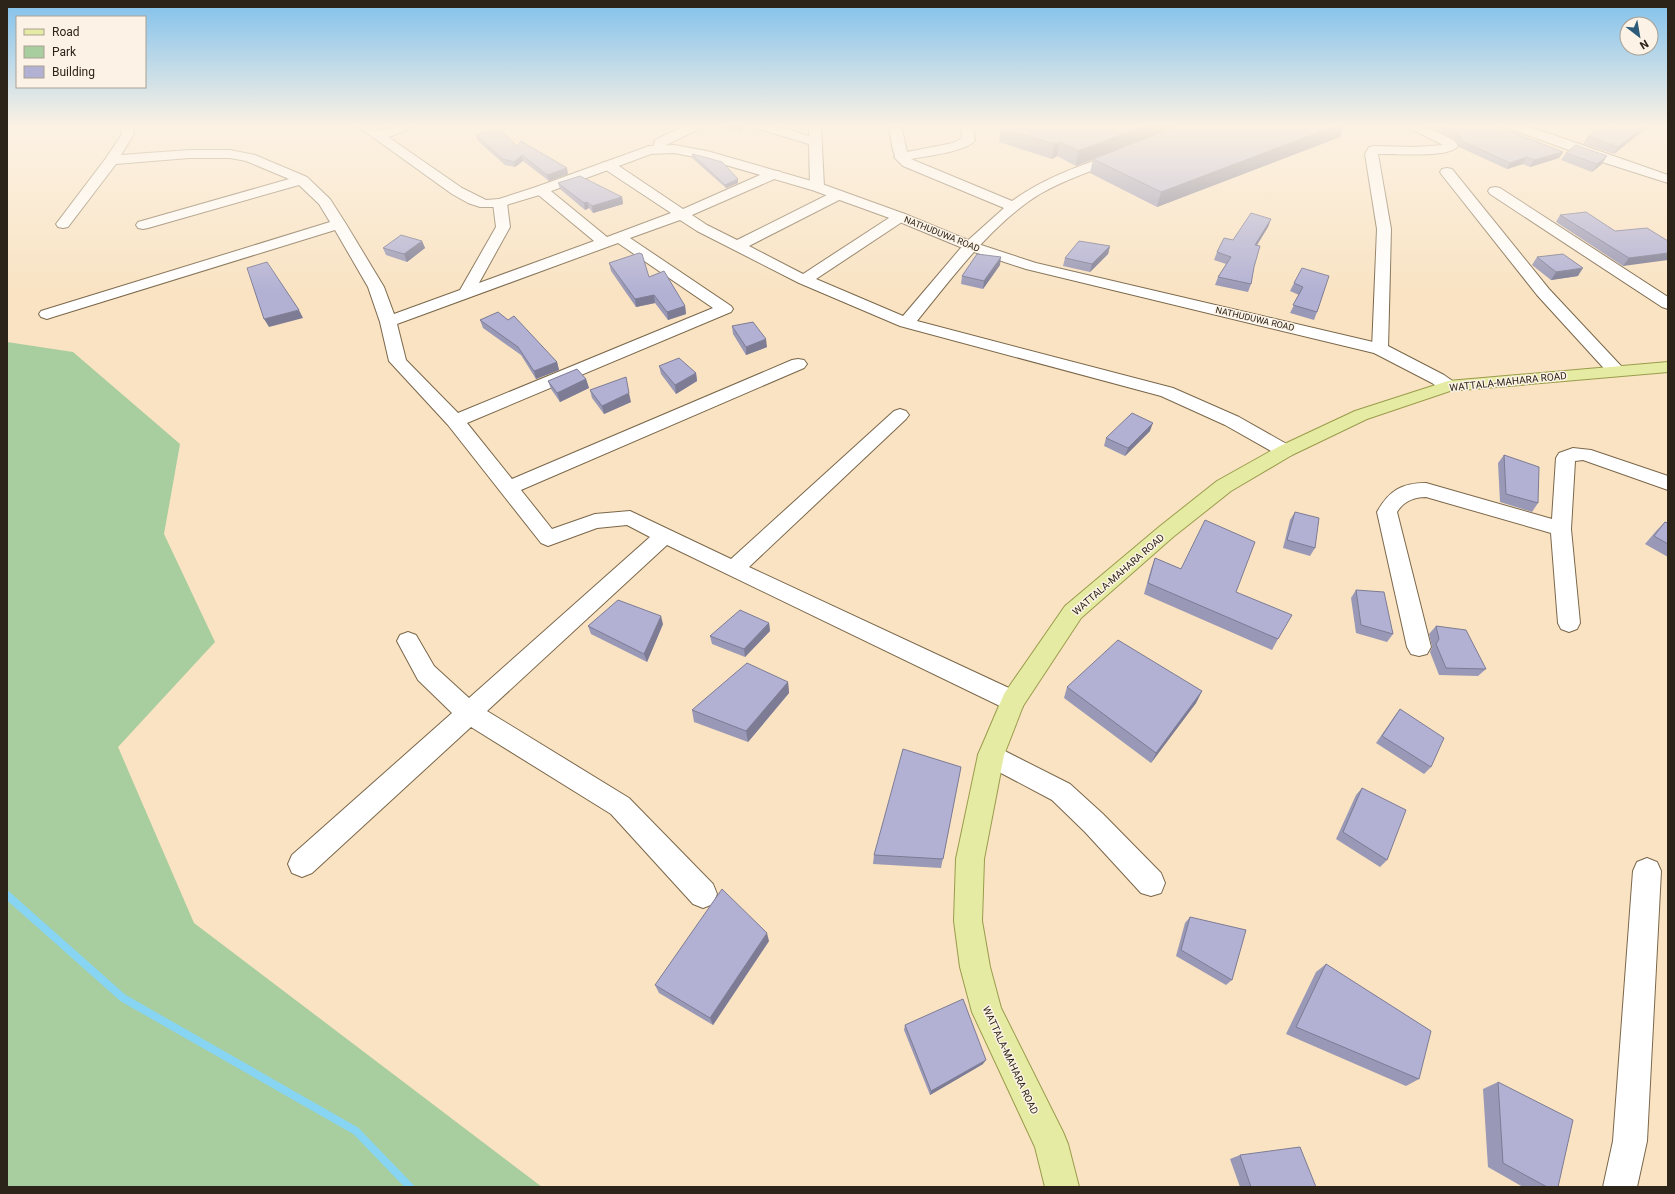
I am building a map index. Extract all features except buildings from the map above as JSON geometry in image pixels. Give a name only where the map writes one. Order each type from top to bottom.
[{"type":"main road","name":"WATTALA-MAHARA ROAD","points":[[1062,1187],[1050,1144],[987,1012],[975,967],[968,921],[970,859],[991,755],[1012,701],[1073,612],[1166,532],[1224,486],[1285,452],[1360,415],[1448,386],[1668,367]]},
{"type":"street","points":[[62,224],[96,181]]},
{"type":"street","points":[[143,225],[299,181]]},
{"type":"street","points":[[303,181],[325,202],[376,287],[388,322],[398,361],[455,421],[548,538],[595,521],[630,518],[733,569],[1012,701]]},
{"type":"street","name":"NATHUDUWA ROAD","points":[[443,181],[473,200],[485,204],[500,203],[565,181]]},
{"type":"street","points":[[633,181],[702,228],[804,280],[906,323],[1167,392],[1232,422],[1285,452]]},
{"type":"street","points":[[388,322],[682,214],[759,181]]},
{"type":"street","name":"NATHUDUWA ROAD","points":[[796,181],[900,217],[970,246],[1031,266],[1380,349],[1438,379],[1448,386]]},
{"type":"street","points":[[817,181],[817,187]]},
{"type":"street","points":[[950,181],[1013,207]]},
{"type":"street","points":[[906,323],[970,246],[1013,207],[1034,192],[1055,181]]},
{"type":"street","points":[[1376,181],[1384,229],[1380,349]]},
{"type":"street","points":[[1454,181],[1543,292],[1616,371]]},
{"type":"street","points":[[455,421],[724,308],[612,240],[541,190]]},
{"type":"street","points":[[1495,191],[1668,304]]},
{"type":"street","points":[[737,246],[838,195]]},
{"type":"street","points":[[466,293],[503,228],[500,203]]},
{"type":"street","points":[[804,280],[900,217]]},
{"type":"street","points":[[47,314],[339,224]]},
{"type":"street","points":[[508,488],[798,364]]},
{"type":"street","points":[[733,569],[900,415]]},
{"type":"street","points":[[1569,623],[1561,529],[1566,458],[1584,454],[1668,483]]},
{"type":"street","points":[[1419,647],[1387,512],[1393,502],[1412,490],[1426,490],[1561,529]]},
{"type":"street","points":[[302,864],[665,535]]},
{"type":"street","points":[[408,641],[426,673],[469,712],[620,806],[703,894]]},
{"type":"street","points":[[991,755],[1061,792],[1094,822],[1151,883]]},
{"type":"street","points":[[1620,1187],[1630,1141],[1647,871]]},
{"type":"green space","points":[[7,342],[73,352],[180,444],[164,534],[215,642],[118,747],[194,923],[542,1187],[7,1187]]},
{"type":"waterway","points":[[7,895],[123,998],[356,1131],[410,1187]]}]
